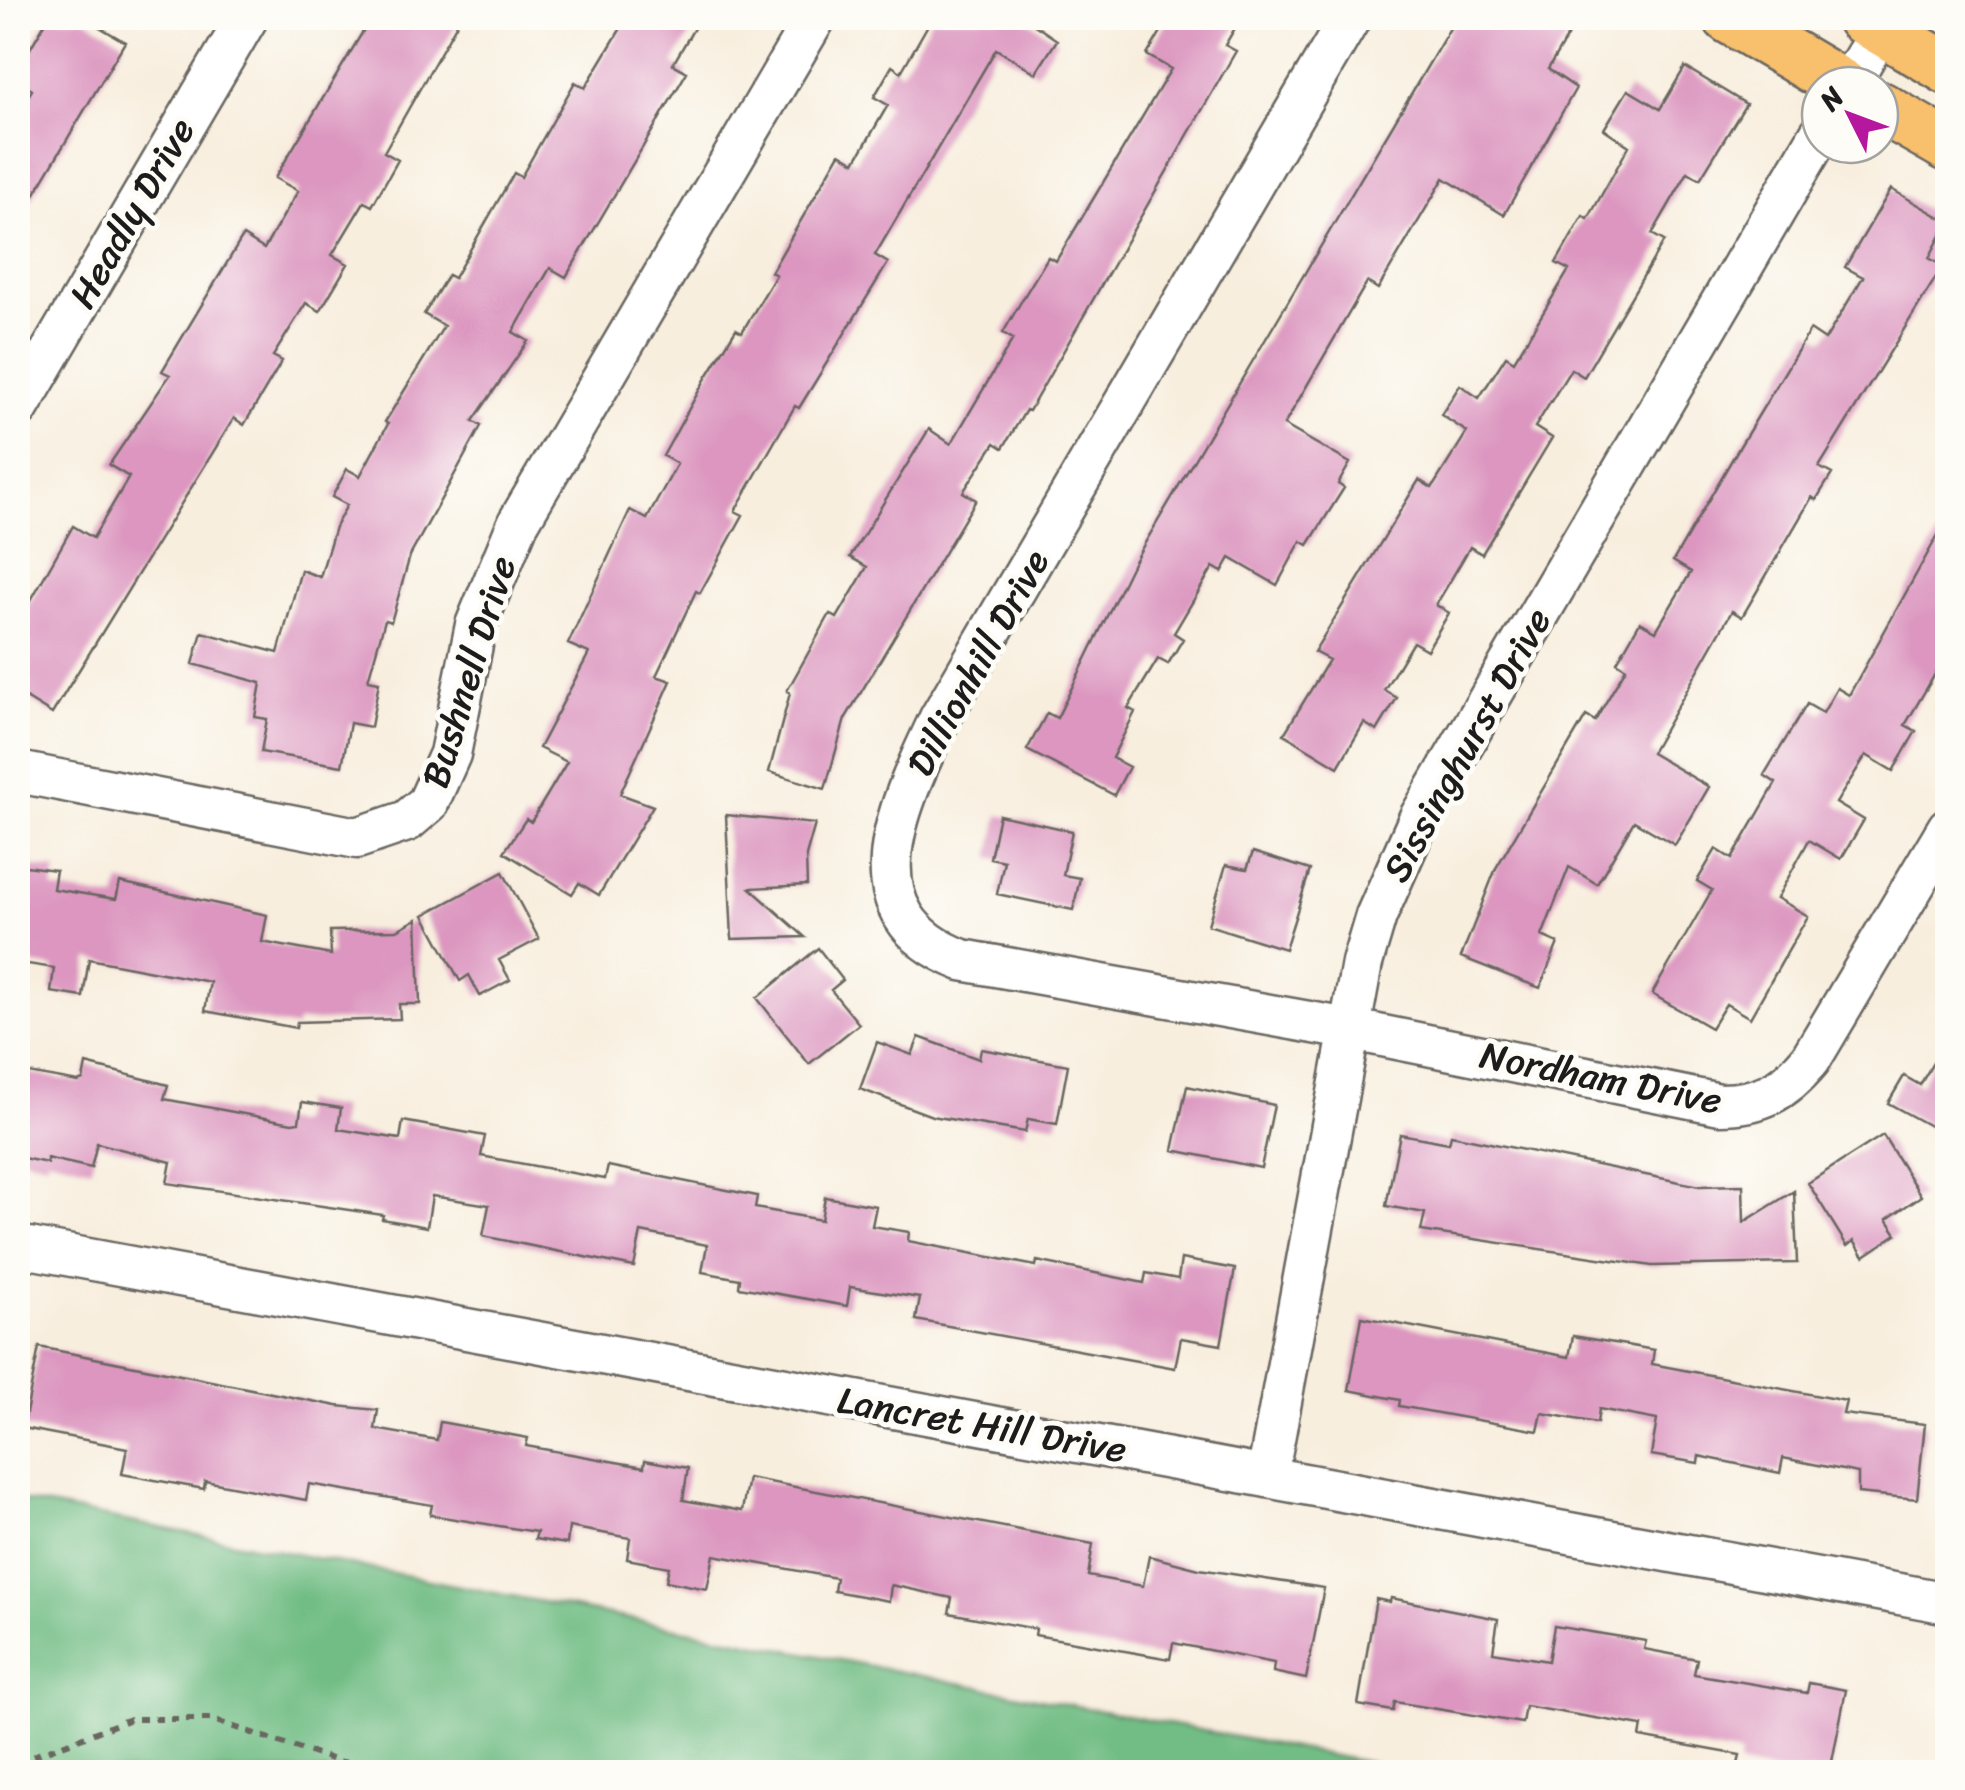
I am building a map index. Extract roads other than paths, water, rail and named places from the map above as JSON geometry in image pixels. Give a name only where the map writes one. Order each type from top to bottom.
[{"type":"main road","points":[[1730,18],[1811,65]]},
{"type":"main road","points":[[1877,21],[1948,69]]},
{"type":"main road","points":[[1900,118],[1948,146]]},
{"type":"street","name":"Headly Drive","points":[[18,408],[247,18]]},
{"type":"street","name":"Bushnell Drive","points":[[18,772],[357,838],[407,821],[428,803],[450,754],[476,626],[518,523],[815,18]]},
{"type":"street","name":"Dillionhill Drive","points":[[1348,1029],[962,960],[918,938],[897,904],[890,868],[904,801],[940,718],[1350,18]]},
{"type":"street","points":[[1855,65],[1877,21]]},
{"type":"street","name":"Sissinghurst Drive","points":[[1267,1477],[1348,1029],[1376,916],[1420,818],[1802,165]]},
{"type":"street","name":"Nordham Drive","points":[[1348,1029],[1720,1104],[1747,1104],[1792,1081],[1810,1060],[1948,828]]},
{"type":"street","name":"Lancret Hill Drive","points":[[18,1246],[1948,1603]]}]
